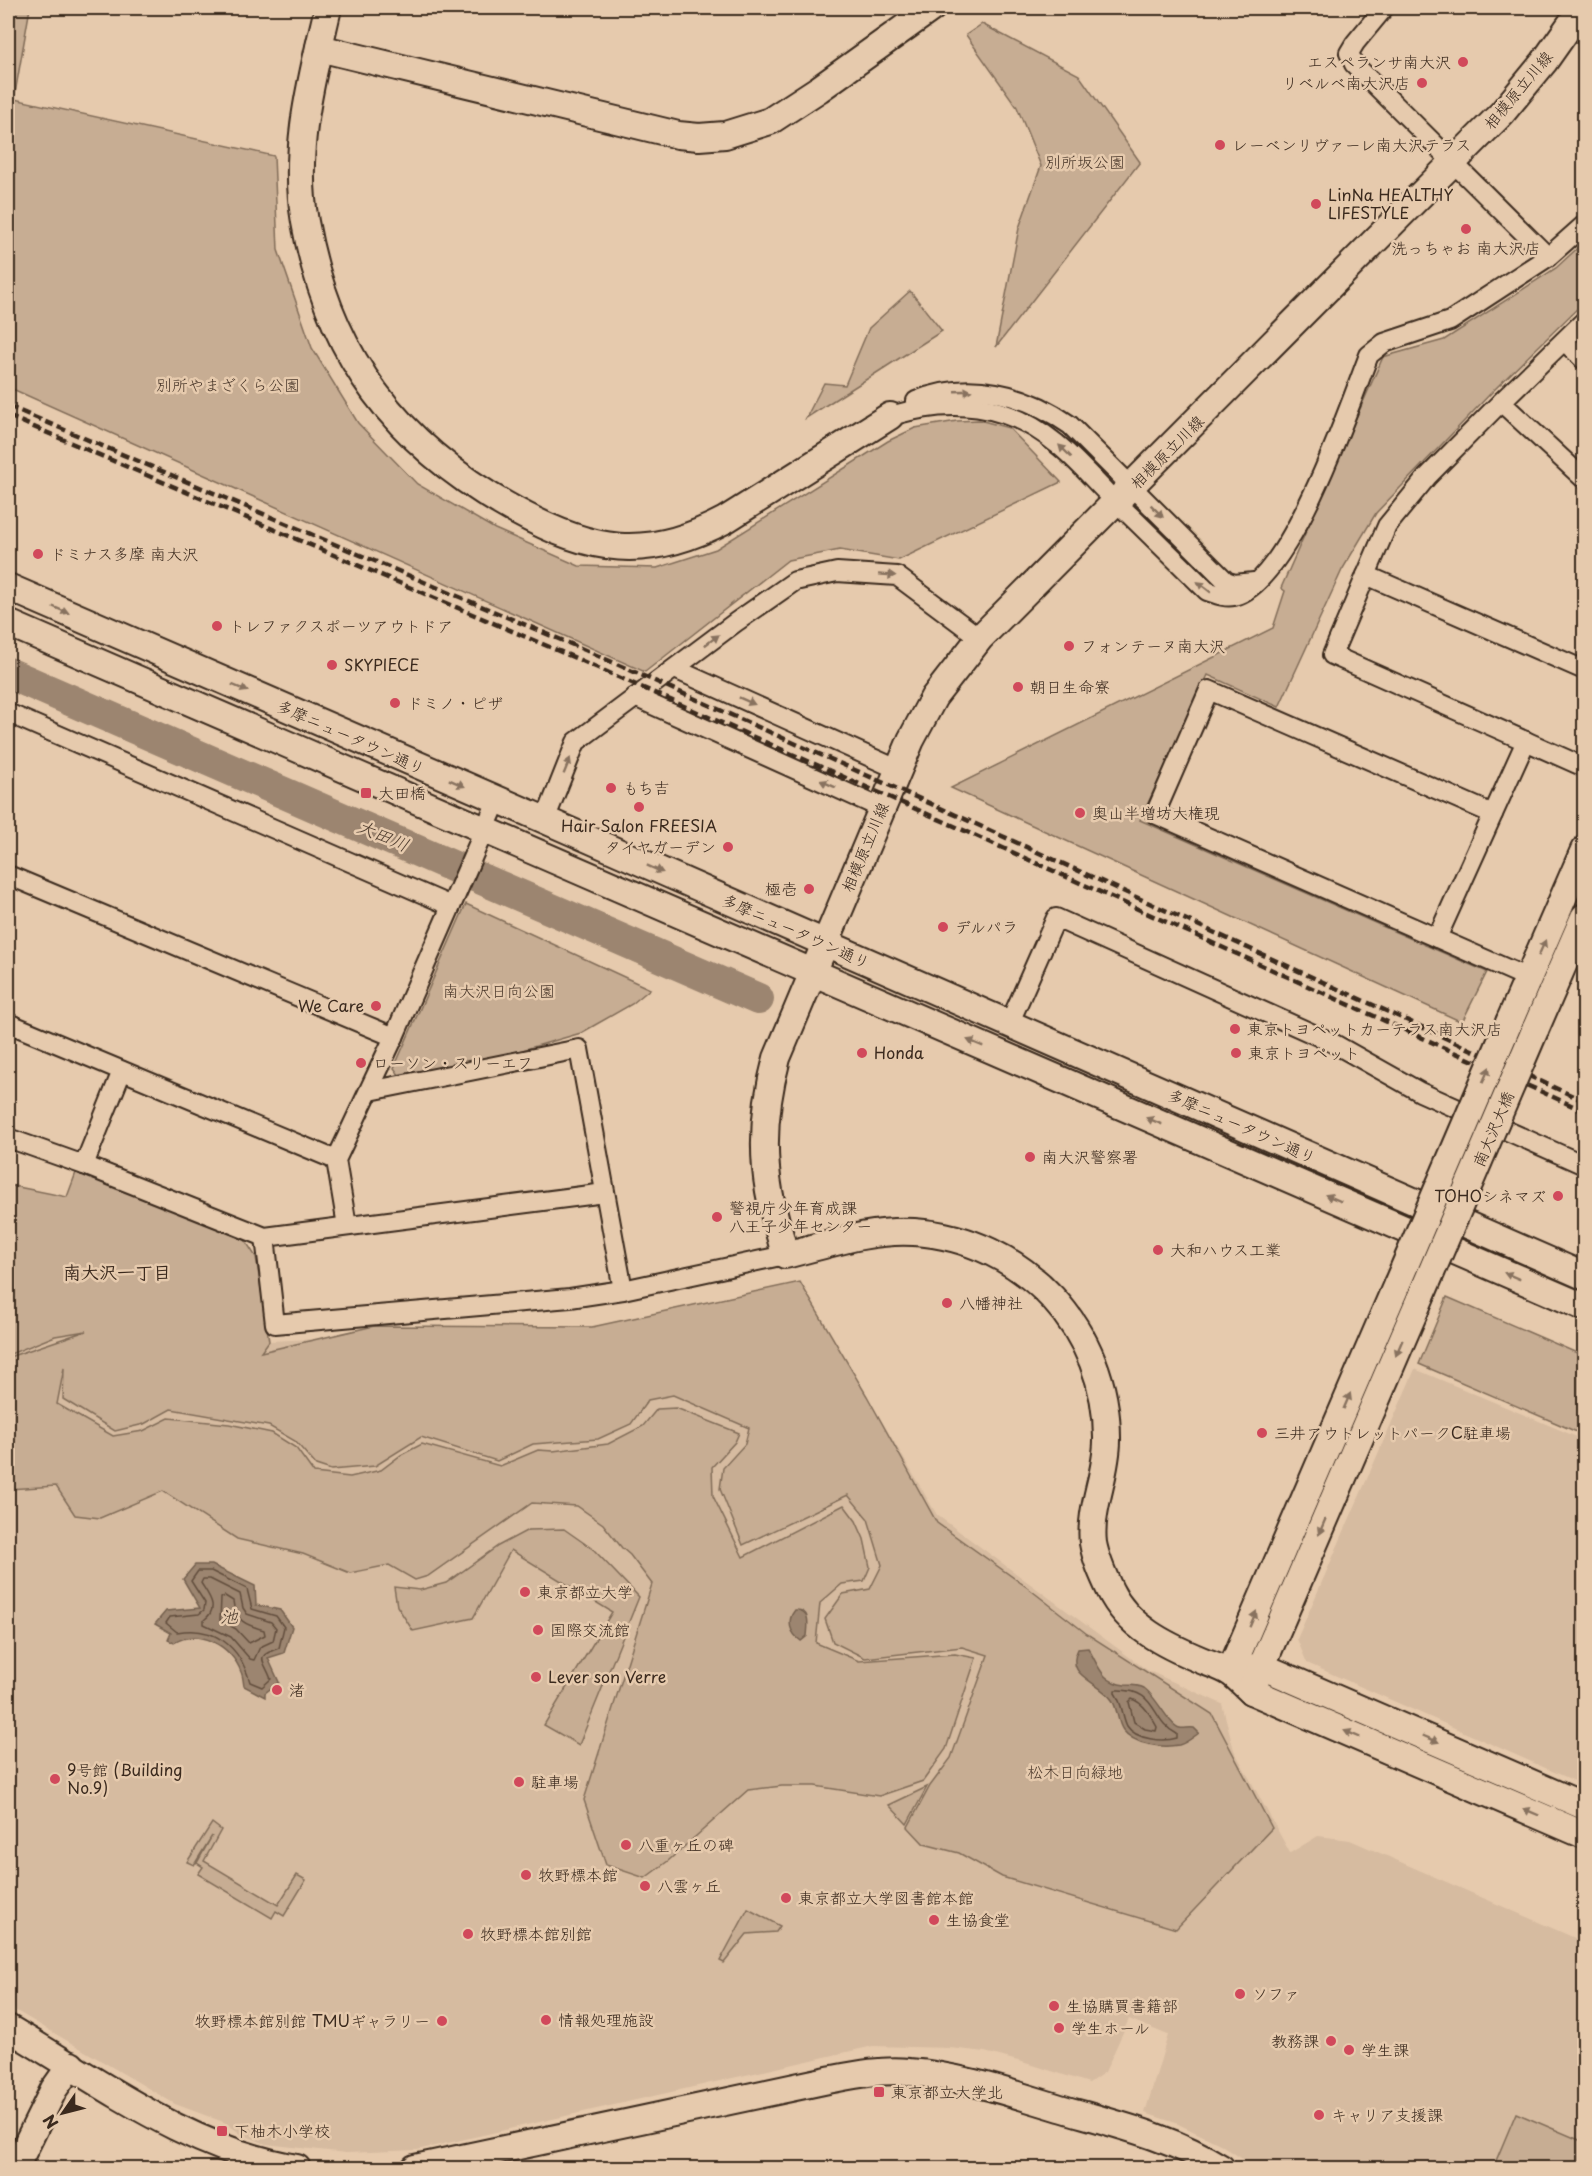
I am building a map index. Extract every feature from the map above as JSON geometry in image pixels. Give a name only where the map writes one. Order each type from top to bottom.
[{"type":"street","points":[[328,8],[306,105],[301,153],[301,187],[309,240],[323,294],[350,352],[379,398],[425,450],[472,486],[536,522],[574,539],[593,544],[626,548],[654,547],[699,534],[725,520],[907,405],[937,394],[958,390],[1005,393],[1040,406],[1070,425],[1124,494],[1226,580],[1234,584],[1256,582],[1277,558],[1308,508],[1369,355],[1384,344],[1450,321],[1548,257],[1584,225]]},
{"type":"street","points":[[1384,8],[1349,53],[1354,64],[1548,257]]},
{"type":"street","name":"相模原立川線","points":[[785,1255],[769,1192],[765,1157],[768,1088],[777,1058],[811,973],[897,769],[934,697],[980,638],[1453,163],[1527,84],[1582,8]]},
{"type":"street","points":[[319,48],[678,135],[725,135],[770,121],[812,94],[927,11]]},
{"type":"street","points":[[1584,321],[1427,477],[1387,526],[1332,654],[1584,767]]},
{"type":"street","points":[[1564,341],[1584,360]]},
{"type":"street","points":[[1501,402],[1584,479]]},
{"type":"street","points":[[545,820],[576,742],[795,581],[837,572],[897,576],[980,638]]},
{"type":"street","points":[[1366,575],[1584,670]]},
{"type":"street","name":"多摩ニュータウン通り","points":[[8,587],[1582,1274]]},
{"type":"street","name":"多摩ニュータウン通り","points":[[8,623],[1578,1306]]},
{"type":"street","points":[[675,669],[897,769]]},
{"type":"street","points":[[1493,814],[1209,690],[1155,814],[1528,978]]},
{"type":"street","points":[[635,697],[881,808]]},
{"type":"street","points":[[8,713],[454,900]]},
{"type":"street","points":[[1437,938],[1526,741]]},
{"type":"street","points":[[347,1227],[336,1160],[370,1091],[497,801]]},
{"type":"street","name":"南大沢大橋","points":[[1230,1672],[1584,850]]},
{"type":"street","points":[[8,875],[394,1037]]},
{"type":"street","name":"南大沢大橋","points":[[1251,1691],[1584,917]]},
{"type":"street","points":[[1009,1024],[1056,918],[1331,1042],[1420,1092],[1584,1165]]},
{"type":"street","points":[[8,1023],[336,1160]]},
{"type":"street","points":[[370,1091],[579,1049],[623,1290]]},
{"type":"street","points":[[84,1165],[122,1071]]},
{"type":"street","points":[[1440,1213],[1481,1119]]},
{"type":"street","points":[[8,1138],[84,1165],[265,1237],[605,1193]]},
{"type":"street","points":[[265,1237],[275,1324],[570,1298],[623,1290],[870,1234],[915,1232],[969,1243],[994,1253],[1022,1269],[1062,1308],[1081,1335],[1095,1366],[1107,1439],[1105,1467],[1094,1520],[1093,1542],[1099,1566],[1111,1593],[1147,1634],[1230,1672],[1251,1691],[1584,1835]]},
{"type":"street","points":[[1230,1672],[1262,1666],[1584,1806]]},
{"type":"street","points":[[8,2028],[161,2120],[239,2162],[297,2169]]},
{"type":"street","points":[[15,2169],[54,2089],[71,2065]]},
{"type":"street","points":[[415,2169],[828,2080],[882,2072],[907,2071],[945,2076],[1152,2135],[1190,2150],[1221,2169]]},
{"type":"shaded area","name":"東京都立大学","points":[[77,1170],[245,1240],[256,1257],[269,1341],[592,1327],[800,1282],[937,1515],[1147,1670],[1222,1704],[1234,1750],[1290,1853],[1318,1836],[1350,1840],[1584,1942],[1584,2168],[1256,2168],[1220,2144],[1176,2123],[1145,2113],[1168,2035],[1129,2019],[1105,2072],[1089,2083],[985,2052],[950,2048],[873,2046],[417,2150],[346,2153],[266,2144],[241,2134],[226,2123],[175,2104],[8,2006],[8,1185],[67,1197]]},
{"type":"shaded area","points":[[1415,1369],[1584,1440],[1584,1785],[1307,1663],[1297,1639]]},
{"type":"green space","name":"別所やまざくら公園","points":[[8,8],[30,8],[14,99],[274,156],[278,250],[312,348],[358,423],[417,484],[495,529],[579,566],[657,568],[716,549],[888,441],[915,428],[957,421],[979,420],[1009,428],[1061,482],[899,560],[840,550],[788,560],[645,672],[8,387]]},
{"type":"green space","name":"別所坂公園","points":[[982,24],[1079,75],[1140,162],[996,347],[1019,228],[1041,166],[1017,107],[966,35]]},
{"type":"green space","points":[[1584,242],[1584,302],[1493,391],[1376,513],[1342,570],[1279,707],[1208,675],[1140,820],[1487,972],[1462,1022],[951,788],[1273,628],[1285,591],[1281,588],[1383,357],[1444,340],[1556,268]]},
{"type":"green space","points":[[910,291],[942,331],[806,418],[824,383],[845,385],[869,328]]},
{"type":"green space","name":"南大沢日向公園","points":[[466,904],[650,989],[632,1004],[581,1033],[519,1051],[402,1079],[394,1068]]},
{"type":"green space","name":"松木日向緑地","points":[[77,1170],[245,1240],[256,1257],[269,1341],[261,1352],[374,1326],[592,1327],[800,1282],[867,1396],[937,1523],[1028,1588],[1087,1634],[1212,1714],[1272,1828],[1176,1929],[1002,1877],[959,1853],[924,1844],[908,1827],[930,1786],[951,1758],[988,1655],[962,1647],[865,1658],[833,1642],[825,1619],[843,1594],[870,1589],[882,1565],[868,1519],[848,1495],[743,1545],[720,1489],[723,1468],[745,1444],[749,1428],[673,1395],[648,1400],[631,1424],[598,1439],[533,1444],[497,1461],[421,1437],[375,1466],[331,1470],[316,1465],[295,1441],[269,1426],[171,1409],[144,1424],[115,1431],[63,1399],[64,1368],[57,1404],[113,1436],[143,1431],[169,1418],[229,1424],[272,1433],[296,1448],[314,1473],[350,1477],[381,1470],[401,1455],[422,1444],[500,1466],[538,1450],[553,1451],[608,1444],[643,1426],[657,1409],[676,1408],[739,1433],[735,1442],[712,1467],[713,1496],[743,1557],[844,1505],[856,1521],[864,1539],[870,1567],[864,1581],[842,1584],[820,1603],[816,1643],[859,1661],[955,1654],[976,1658],[946,1749],[923,1781],[879,1796],[815,1786],[782,1786],[748,1790],[668,1861],[645,1878],[606,1865],[584,1800],[652,1584],[603,1524],[577,1506],[532,1503],[428,1576],[415,1580],[389,1565],[350,1573],[303,1554],[237,1539],[163,1491],[100,1518],[75,1515],[56,1486],[8,1489],[8,1359],[86,1331],[55,1336],[8,1355],[8,1185],[67,1197]]},
{"type":"green space","points":[[1447,1297],[1584,1356],[1584,1435],[1419,1364]]},
{"type":"green space","points":[[564,1529],[594,1550],[639,1597],[579,1745],[544,1725],[612,1612],[511,1550],[473,1618],[413,1631],[397,1606],[394,1587],[420,1590],[446,1583],[498,1546],[528,1530]]},
{"type":"green space","points":[[927,1787],[907,1824],[889,1805]]},
{"type":"green space","points":[[212,1823],[221,1830],[204,1861],[278,1905],[297,1875],[306,1880],[284,1916],[276,1911],[272,1918],[198,1874],[203,1867],[197,1863],[212,1836],[194,1865],[187,1862]]},
{"type":"green space","points":[[748,1909],[780,1926],[776,1932],[747,1934],[724,1963],[720,1961]]},
{"type":"green space","points":[[1516,2113],[1584,2142],[1584,2168],[1493,2168]]},
{"type":"water","name":"池","points":[[195,1565],[212,1565],[255,1586],[256,1605],[280,1610],[292,1627],[284,1653],[268,1658],[279,1682],[265,1693],[265,1697],[244,1686],[237,1663],[222,1647],[203,1638],[193,1637],[174,1643],[168,1640],[171,1633],[155,1624],[166,1611],[200,1608],[183,1579]]},
{"type":"water","points":[[795,1610],[804,1612],[807,1618],[807,1636],[801,1641],[790,1627]]},
{"type":"water","points":[[1088,1648],[1106,1677],[1117,1683],[1144,1688],[1176,1726],[1194,1728],[1199,1733],[1185,1743],[1172,1746],[1157,1746],[1141,1742],[1128,1735],[1121,1727],[1112,1700],[1085,1678],[1075,1666],[1078,1649]]},
{"type":"waterway","name":"大田川","points":[[8,673],[758,999]]},
{"type":"railway","points":[[8,406],[585,650],[956,815],[1584,1101]]},
{"type":"railway","points":[[8,416],[580,660],[952,825],[1584,1111]]},
{"type":"place","name":"エスペランサ南大沢","points":[[1463,62]]},
{"type":"place","name":"リベルベ南大沢店","points":[[1422,83]]},
{"type":"place","name":"レーベンリヴァーレ南大沢テラス","points":[[1220,145]]},
{"type":"place","name":"LinNa HEALTHY LIFESTYLE","points":[[1316,204]]},
{"type":"place","name":"洗っちゃお 南大沢店","points":[[1466,229]]},
{"type":"place","name":"ドミナス多摩 南大沢","points":[[38,554]]},
{"type":"place","name":"トレファクスポーツアウトドア","points":[[217,626]]},
{"type":"place","name":"フォンテーヌ南大沢","points":[[1069,646]]},
{"type":"place","name":"SKYPIECE","points":[[332,665]]},
{"type":"place","name":"朝日生命寮","points":[[1018,687]]},
{"type":"place","name":"ドミノ・ピザ","points":[[395,703]]},
{"type":"place","name":"もち吉","points":[[611,788]]},
{"type":"place","name":"大田橋","points":[[366,793]]},
{"type":"place","name":"Hair Salon FREESIA","points":[[639,807]]},
{"type":"place","name":"奥山半増坊大権現","points":[[1080,813]]},
{"type":"place","name":"タイヤガーデン","points":[[728,847]]},
{"type":"place","name":"極壱","points":[[809,889]]},
{"type":"place","name":"デルパラ","points":[[943,927]]},
{"type":"place","name":"We Care","points":[[376,1006]]},
{"type":"place","name":"東京トヨペットカーテラス南大沢店","points":[[1235,1029]]},
{"type":"place","name":"Honda","points":[[862,1053]]},
{"type":"place","name":"東京トヨペット","points":[[1236,1053]]},
{"type":"place","name":"ローソン・スリーエフ","points":[[361,1063]]},
{"type":"place","name":"南大沢警察署","points":[[1030,1157]]},
{"type":"place","name":"TOHOシネマズ","points":[[1558,1196]]},
{"type":"place","name":"警視庁少年育成課 八王子少年センター","points":[[717,1217]]},
{"type":"place","name":"大和ハウス工業","points":[[1158,1250]]},
{"type":"place","name":"八幡神社","points":[[947,1303]]},
{"type":"place","name":"三井アウトレットパークC駐車場","points":[[1262,1433]]},
{"type":"place","name":"東京都立大学","points":[[525,1592]]},
{"type":"place","name":"国際交流館","points":[[538,1630]]},
{"type":"place","name":"Lever son Verre","points":[[536,1677]]},
{"type":"place","name":"渚","points":[[277,1690]]},
{"type":"place","name":"9号館 (Building No.9)","points":[[55,1779]]},
{"type":"place","name":"駐車場","points":[[519,1782]]},
{"type":"place","name":"八重ヶ丘の碑","points":[[626,1845]]},
{"type":"place","name":"牧野標本館","points":[[526,1875]]},
{"type":"place","name":"八雲ヶ丘","points":[[645,1886]]},
{"type":"place","name":"東京都立大学図書館本館","points":[[786,1898]]},
{"type":"place","name":"生協食堂","points":[[934,1920]]},
{"type":"place","name":"牧野標本館別館","points":[[468,1934]]},
{"type":"place","name":"ソファ","points":[[1240,1994]]},
{"type":"place","name":"生協購買書籍部","points":[[1054,2006]]},
{"type":"place","name":"情報処理施設","points":[[546,2020]]},
{"type":"place","name":"牧野標本館別館 TMUギャラリー","points":[[442,2021]]},
{"type":"place","name":"学生ホール","points":[[1059,2028]]},
{"type":"place","name":"教務課","points":[[1331,2041]]},
{"type":"place","name":"学生課","points":[[1349,2050]]},
{"type":"place","name":"東京都立大学北","points":[[879,2092]]},
{"type":"place","name":"キャリア支援課","points":[[1319,2115]]},
{"type":"place","name":"下柚木小学校","points":[[222,2131]]},
{"type":"district","name":"南大沢一丁目","points":[[117,1273]]}]
